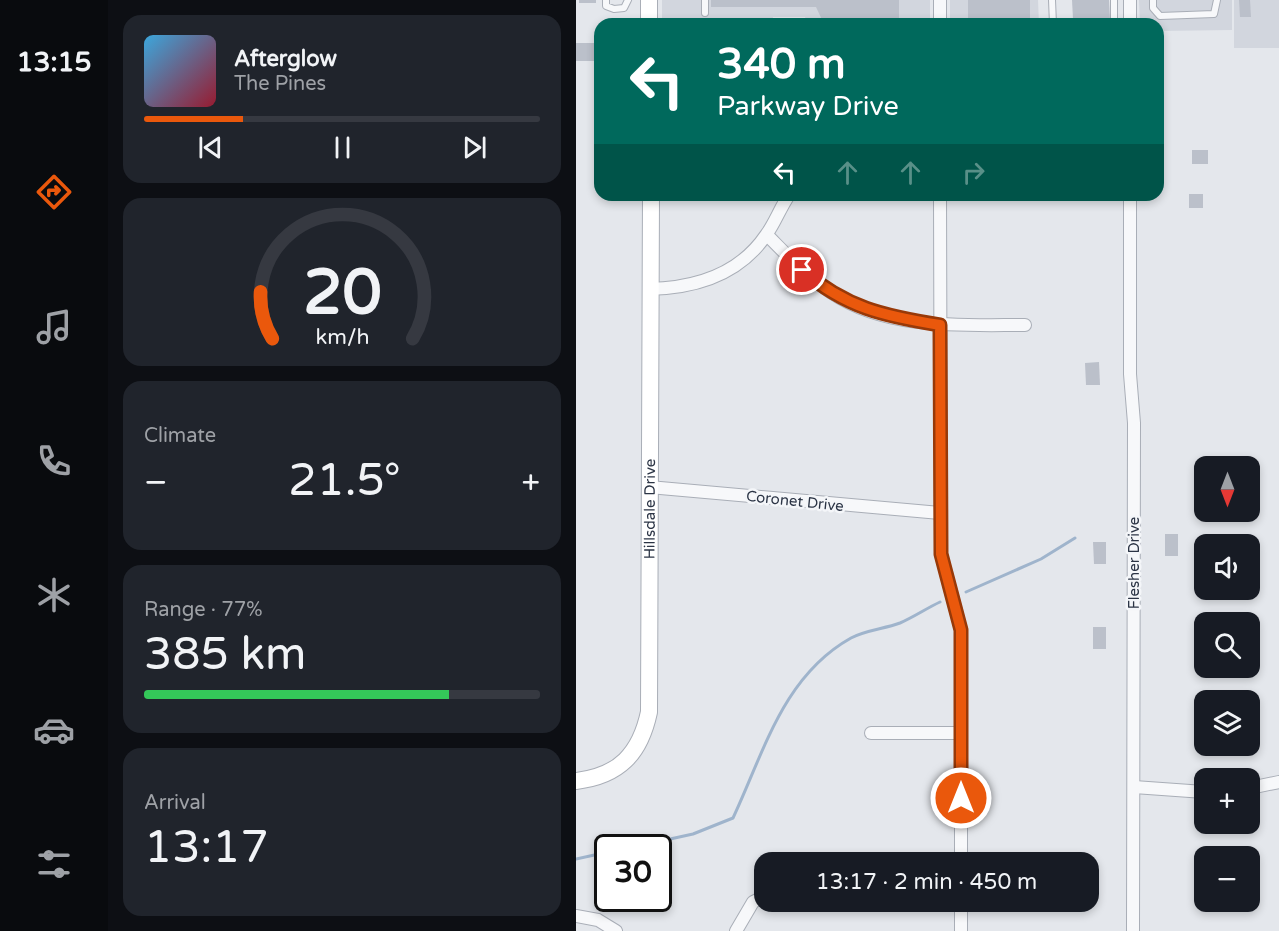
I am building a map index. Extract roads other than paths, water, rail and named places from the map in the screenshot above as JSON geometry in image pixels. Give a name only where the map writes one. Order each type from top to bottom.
[{"type":"street","points":[[649,0],[649,18]]},
{"type":"street","points":[[940,0],[940,18]]},
{"type":"street","points":[[1130,0],[1130,18]]},
{"type":"street","name":"Hillsdale Drive","points":[[576,782],[606,775],[620,766],[640,741],[649,712],[651,201]]},
{"type":"street","points":[[649,289],[680,288],[724,273],[741,261],[767,235],[786,201]]},
{"type":"street","points":[[940,201],[941,554],[961,630],[961,852]]},
{"type":"street","name":"Flesher Drive","points":[[1130,201],[1130,374],[1134,423],[1133,931]]},
{"type":"street","points":[[767,235],[816,282],[850,304],[887,316],[940,325],[1024,325]]},
{"type":"street","name":"Coronet Drive","points":[[649,487],[940,513]]},
{"type":"street","points":[[871,733],[961,732]]},
{"type":"street","points":[[1260,786],[1279,782]]},
{"type":"street","points":[[1134,787],[1194,791]]},
{"type":"street","points":[[736,931],[754,902]]},
{"type":"street","points":[[961,912],[961,931]]},
{"type":"street","points":[[576,916],[598,920],[616,931]]},
{"type":"lane","points":[[606,0],[606,6],[614,9],[624,8],[628,0]]},
{"type":"lane","points":[[705,0],[705,13]]},
{"type":"lane","points":[[1052,0],[1053,18]]},
{"type":"lane","points":[[1113,18],[1114,0]]},
{"type":"lane","points":[[1153,0],[1153,8],[1160,16],[1214,14],[1217,0]]},
{"type":"waterway","points":[[966,592],[1041,559],[1075,538]]},
{"type":"waterway","points":[[672,839],[693,834],[733,818],[778,718],[808,673],[828,654],[851,638],[900,623],[940,602]]},
{"type":"waterway","points":[[576,859],[594,855]]}]
